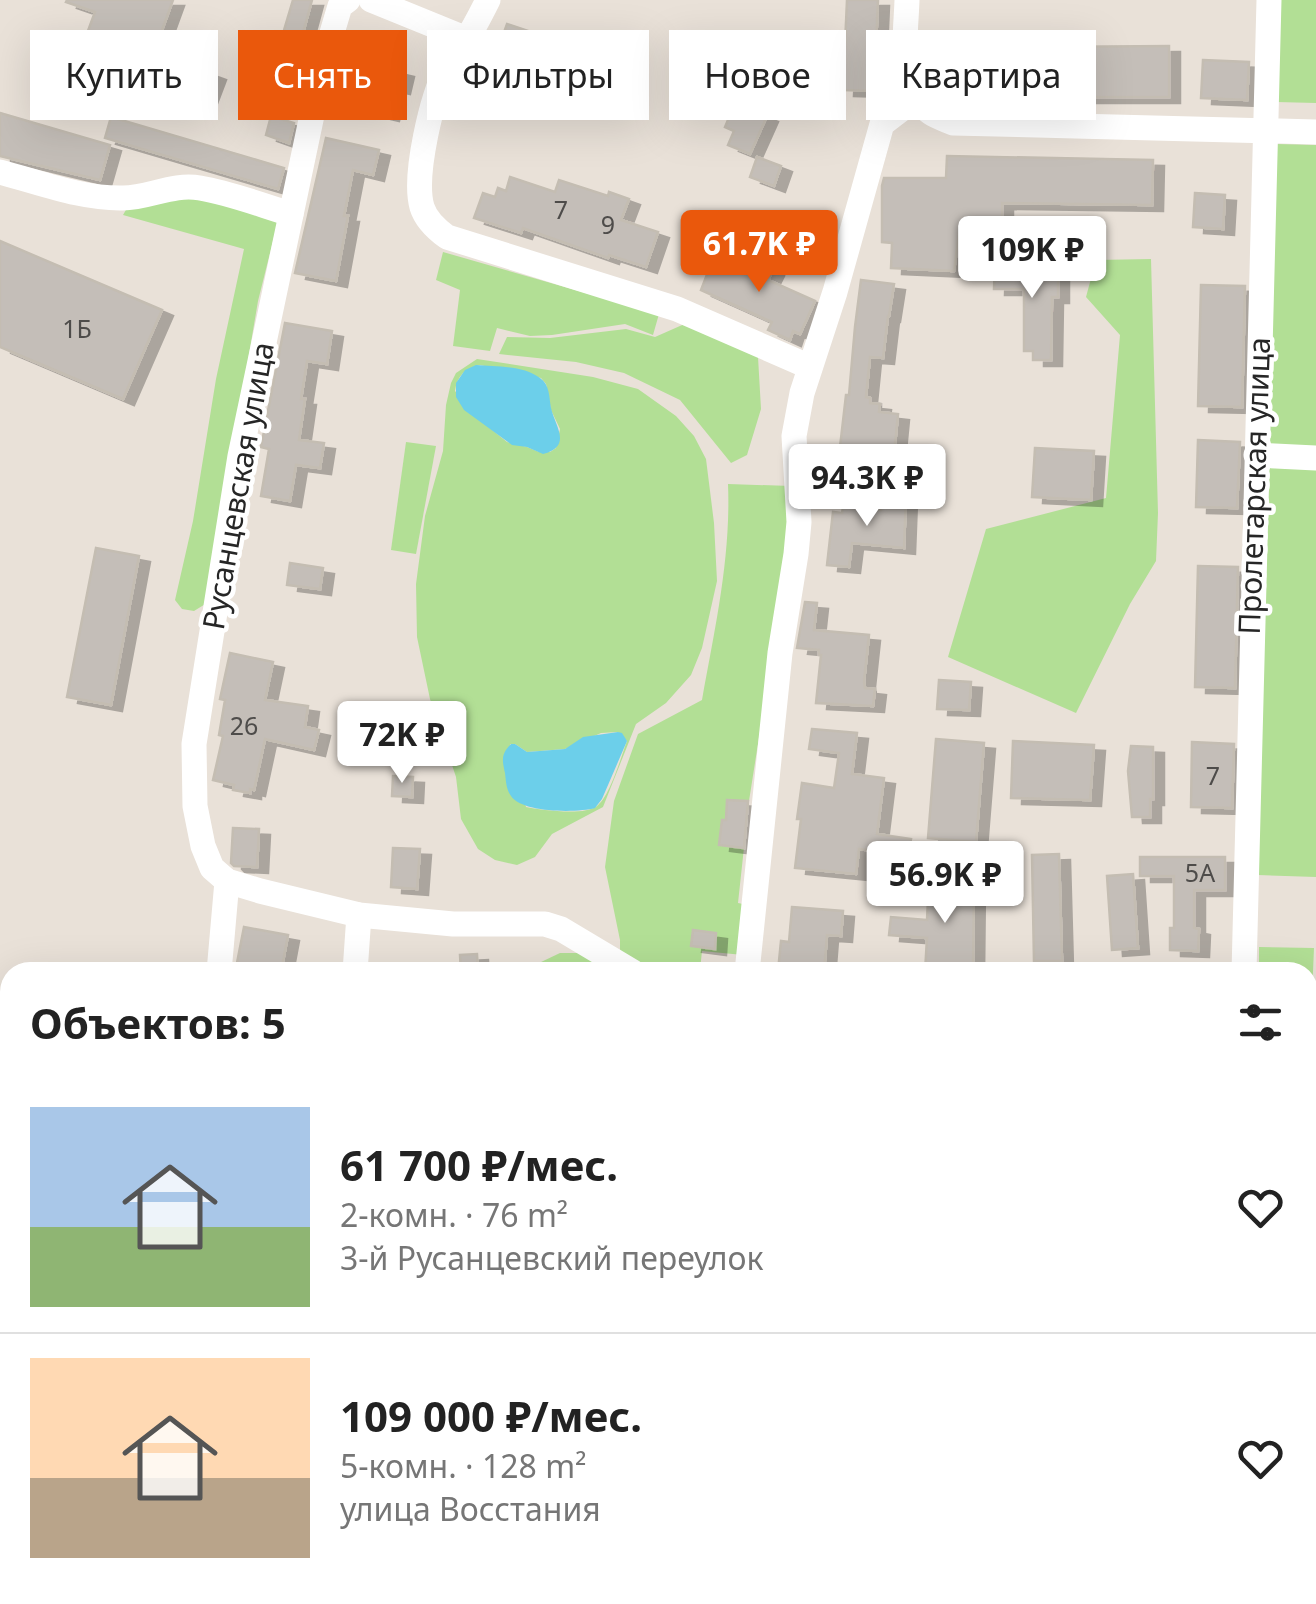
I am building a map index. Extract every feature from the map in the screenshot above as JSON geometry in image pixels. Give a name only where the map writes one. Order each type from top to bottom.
[{"type":"street","name":"Русанцевская улица","points":[[227,881],[212,868],[202,846],[195,806],[194,744],[240,456],[323,63],[340,6],[348,0]]},
{"type":"street","points":[[371,0],[447,30]]},
{"type":"street","points":[[471,30],[488,0]]},
{"type":"street","points":[[907,0],[907,30]]},
{"type":"street","name":"Пролетарская улица","points":[[1244,962],[1268,0]]},
{"type":"street","points":[[432,120],[421,157],[419,187],[431,224],[447,237],[677,309],[810,367]]},
{"type":"street","points":[[749,962],[780,652],[796,554],[794,436],[802,393],[882,124],[887,120]]},
{"type":"street","points":[[946,120],[1316,132]]},
{"type":"street","points":[[0,172],[90,195],[122,198],[178,186],[200,188],[291,214]]},
{"type":"street","points":[[1256,454],[1316,458]]},
{"type":"street","points":[[220,962],[227,881],[359,915],[452,924],[546,924],[617,962]]},
{"type":"street","points":[[356,962],[359,915]]},
{"type":"green space","points":[[1280,0],[1316,0],[1316,103],[1276,102]]},
{"type":"green space","points":[[1276,144],[1316,145],[1316,877],[1258,875]]},
{"type":"green space","points":[[182,192],[279,217],[258,301],[207,603],[194,611],[182,609],[175,600],[244,249],[123,215],[131,201]]},
{"type":"green space","points":[[443,252],[659,314],[653,335],[625,324],[530,336],[497,328],[490,351],[453,346],[460,290],[436,280]]},
{"type":"green space","points":[[1151,259],[1156,561],[1076,713],[948,657],[986,529],[1106,498],[1120,335],[1086,297],[1096,260]]},
{"type":"green space","points":[[689,322],[758,357],[761,409],[747,455],[731,463],[680,400],[624,373],[576,362],[499,354],[507,337],[550,338],[626,329],[655,337]]},
{"type":"green space","points":[[477,359],[593,377],[638,389],[676,416],[694,436],[706,459],[714,523],[717,581],[702,648],[691,675],[666,703],[636,724],[603,807],[552,834],[535,857],[517,865],[495,860],[478,849],[461,819],[456,777],[430,699],[417,637],[416,584],[425,516],[443,451],[446,405],[456,373]],"holes":[[[480,365],[541,378],[560,429],[556,448],[539,452],[507,442],[485,424],[455,391],[463,374]],[[618,732],[627,741],[611,785],[597,806],[573,812],[526,807],[510,744],[527,752],[565,749],[601,733]]]},
{"type":"green space","points":[[406,442],[436,446],[416,554],[391,550]]},
{"type":"green space","points":[[728,484],[791,486],[781,597],[749,801],[738,903],[748,905],[743,955],[702,951],[701,962],[631,962],[620,956],[605,867],[614,801],[638,734],[702,700],[725,565]]},
{"type":"green space","points":[[1259,947],[1314,948],[1313,962],[1259,962]]},
{"type":"green space","points":[[560,953],[579,953],[596,962],[541,962]]},
{"type":"water","points":[[476,365],[518,369],[543,381],[560,435],[557,446],[543,454],[512,445],[464,410],[456,397],[456,383],[465,370]]},
{"type":"water","points":[[618,732],[627,741],[595,808],[538,809],[517,802],[509,793],[503,761],[511,744],[527,752],[565,749],[583,737]]},
{"type":"building","points":[[173,0],[162,30],[88,30],[95,12],[66,2]]},
{"type":"building","points":[[293,0],[312,0],[304,30],[284,30]]},
{"type":"building","points":[[847,0],[878,0],[877,30],[866,30],[866,91],[846,90]]},
{"type":"building","points":[[1169,46],[1169,97],[1096,97],[1096,47]]},
{"type":"building","points":[[1203,60],[1249,62],[1247,100],[1201,98]]},
{"type":"building","points":[[0,113],[110,145],[100,180],[0,156]]},
{"type":"building","points":[[110,120],[121,120],[284,168],[278,189],[105,138]]},
{"type":"building","points":[[270,120],[294,123],[289,143],[266,135]]},
{"type":"building","points":[[728,120],[765,120],[750,154],[728,145],[734,131],[725,127]]},
{"type":"building","points":[[326,138],[379,150],[373,175],[353,170],[336,281],[295,273]]},
{"type":"building","points":[[947,156],[1153,160],[1152,205],[1002,203],[1002,234],[959,234],[954,271],[891,268],[892,243],[882,242],[884,178],[946,178]]},
{"type":"building","points":[[757,157],[781,166],[774,186],[750,177]]},
{"type":"building","points":[[510,177],[555,192],[559,180],[629,199],[621,220],[658,232],[646,267],[523,228],[521,233],[474,218],[483,193],[495,197],[498,188],[506,191]]},
{"type":"building","points":[[1195,193],[1225,195],[1223,229],[1193,227]]},
{"type":"building","points":[[0,241],[162,310],[123,399],[0,347]]},
{"type":"building","points":[[723,253],[773,270],[768,280],[815,301],[800,334],[793,331],[790,340],[768,330],[772,322],[701,290],[708,272],[714,273]]},
{"type":"building","points":[[995,259],[1051,264],[1051,275],[1058,275],[1058,297],[1052,297],[1051,360],[1033,360],[1033,351],[1024,351],[1024,289],[994,289]]},
{"type":"building","points":[[861,280],[894,284],[883,358],[870,357],[866,397],[870,403],[880,404],[879,412],[898,414],[895,477],[837,473]]},
{"type":"building","points":[[1201,285],[1245,286],[1242,407],[1198,406]]},
{"type":"building","points":[[285,323],[332,331],[327,364],[307,361],[301,399],[305,399],[299,440],[324,443],[320,468],[296,465],[290,501],[261,496],[269,449],[261,447]]},
{"type":"building","points":[[1198,440],[1240,442],[1237,508],[1196,507]]},
{"type":"building","points":[[1035,448],[1094,451],[1091,500],[1032,497]]},
{"type":"building","points":[[882,495],[906,496],[904,548],[852,543],[849,567],[827,565],[833,512],[842,513],[843,507],[881,510]]},
{"type":"building","points":[[96,548],[139,556],[111,705],[67,697]]},
{"type":"building","points":[[290,563],[323,568],[320,589],[287,585]]},
{"type":"building","points":[[1198,566],[1238,567],[1235,688],[1195,687]]},
{"type":"building","points":[[805,602],[817,603],[814,630],[869,635],[864,681],[865,688],[875,689],[873,706],[816,703],[821,655],[819,650],[797,648]]},
{"type":"building","points":[[230,653],[273,662],[265,700],[308,706],[305,727],[319,730],[314,750],[265,739],[254,790],[250,789],[250,793],[213,780],[223,736],[219,735],[225,700],[220,699]]},
{"type":"building","points":[[939,680],[971,682],[969,710],[937,709]]},
{"type":"building","points":[[812,729],[857,733],[852,774],[884,778],[877,834],[911,839],[908,856],[859,849],[856,874],[795,868],[802,783],[834,788],[839,753],[809,749]]},
{"type":"building","points":[[936,739],[984,743],[976,842],[928,838]]},
{"type":"building","points":[[1013,741],[1094,745],[1090,800],[1011,798]]},
{"type":"building","points":[[1192,742],[1234,744],[1232,808],[1191,807]]},
{"type":"building","points":[[1131,746],[1153,747],[1150,817],[1132,817],[1128,771]]},
{"type":"building","points":[[393,776],[413,777],[412,797],[392,796]]},
{"type":"building","points":[[727,800],[748,801],[744,848],[719,845]]},
{"type":"building","points":[[233,828],[259,829],[257,867],[231,863]]},
{"type":"building","points":[[393,848],[420,849],[417,889],[391,887]]},
{"type":"building","points":[[1059,854],[1062,961],[1034,961],[1032,855]]},
{"type":"building","points":[[1140,857],[1225,857],[1225,890],[1194,890],[1198,951],[1170,950],[1174,876],[1140,876]]},
{"type":"building","points":[[1133,874],[1138,948],[1112,950],[1107,876]]},
{"type":"building","points":[[929,878],[974,879],[973,962],[926,962],[927,938],[889,935],[891,917],[927,920]]},
{"type":"building","points":[[792,907],[843,911],[841,936],[827,935],[825,962],[779,962],[781,941],[789,942]]},
{"type":"building","points":[[244,927],[288,935],[283,962],[237,962]]},
{"type":"building","points":[[693,930],[716,933],[715,949],[691,946]]},
{"type":"building","points":[[477,954],[477,962],[460,962],[460,955]]}]
